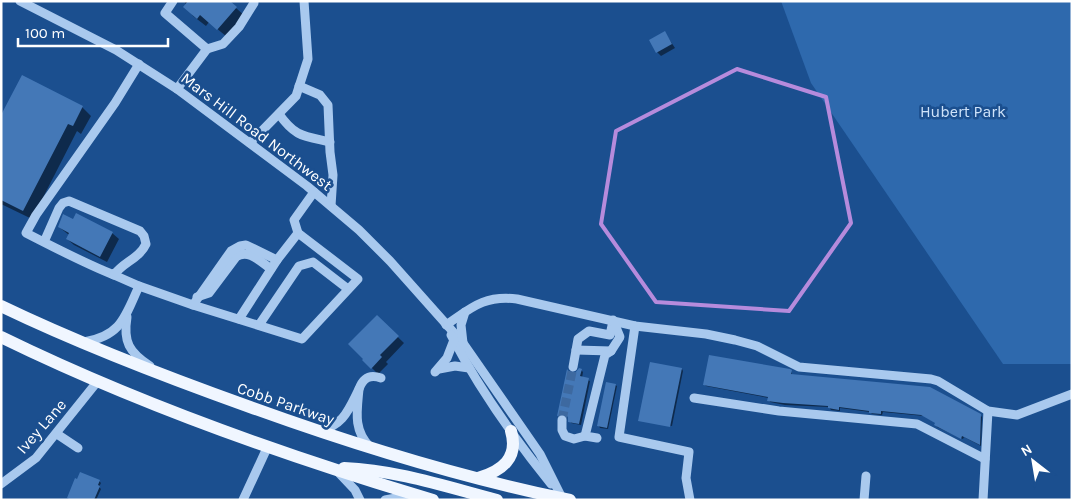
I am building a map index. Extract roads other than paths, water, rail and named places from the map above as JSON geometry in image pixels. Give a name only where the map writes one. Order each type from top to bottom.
[{"type":"main road","name":"Cobb Parkway","points":[[1,306],[81,343],[164,376],[316,431],[372,449],[564,499]]},
{"type":"main road","points":[[1,337],[98,382],[211,428],[267,448],[433,500]]},
{"type":"main road","points":[[478,478],[491,473],[505,464],[514,443],[512,431]]},
{"type":"main road","points":[[332,469],[390,473],[416,478],[497,500]]},
{"type":"street","name":"Mars Hill Road Northwest","points":[[20,1],[116,50],[177,89],[314,192],[364,235],[390,261],[463,343],[540,454],[564,499]]},
{"type":"street","points":[[174,1],[165,13],[208,50]]},
{"type":"street","points":[[177,89],[208,50],[222,44],[240,27],[254,1]]},
{"type":"street","points":[[250,143],[296,96],[308,59],[304,1]]},
{"type":"street","points":[[139,64],[115,103],[36,215],[26,234],[139,286],[195,302],[239,319],[302,339],[358,279],[298,232],[294,220],[314,192]]},
{"type":"street","points":[[299,86],[320,95],[328,105],[333,175],[331,206]]},
{"type":"street","points":[[280,114],[293,131],[304,136],[330,142]]},
{"type":"street","points":[[44,242],[59,208],[66,202],[140,231],[144,236],[146,244],[142,252],[119,268],[114,275]]},
{"type":"street","points":[[239,319],[277,260],[298,232]]},
{"type":"street","points":[[195,302],[231,251],[240,246],[246,245],[277,260]]},
{"type":"street","points":[[195,302],[209,293],[241,253],[247,253],[271,269]]},
{"type":"street","points":[[259,325],[299,266],[313,262],[348,290]]},
{"type":"street","points":[[81,343],[95,340],[114,332],[127,314],[139,286]]},
{"type":"street","points":[[446,325],[480,302],[504,297],[635,326],[706,334],[742,342],[757,346],[800,366],[931,379],[938,381],[988,411],[1017,415],[1072,394]]},
{"type":"street","points":[[463,343],[461,325],[465,312]]},
{"type":"street","points":[[127,314],[125,338],[129,347],[138,358],[164,376]]},
{"type":"street","points":[[572,367],[578,340],[589,331],[610,335],[613,320]]},
{"type":"street","points":[[585,436],[605,355],[611,351],[620,337],[613,320]]},
{"type":"street","name":"Mars Hill Road Northwest","points":[[446,325],[469,368],[531,460],[564,499]]},
{"type":"street","points":[[635,326],[619,437],[689,452],[686,478],[690,500]]},
{"type":"street","points":[[454,340],[447,358],[437,371],[455,366],[469,368]]},
{"type":"street","points":[[576,350],[611,351]]},
{"type":"street","points":[[316,431],[332,428],[340,422],[362,382],[368,377],[376,376],[381,378]]},
{"type":"street","name":"Ivey Lane","points":[[1,484],[36,458],[98,382]]},
{"type":"street","points":[[359,389],[356,416],[358,428],[364,440],[372,449]]},
{"type":"street","points":[[694,398],[779,410],[917,424],[985,459]]},
{"type":"street","points":[[983,500],[988,411]]},
{"type":"street","points":[[562,420],[562,430],[565,436],[574,439],[585,436],[598,438]]},
{"type":"street","points":[[56,434],[78,448]]},
{"type":"street","points":[[243,500],[267,448]]},
{"type":"street","points":[[332,469],[355,490],[360,500]]},
{"type":"street","points":[[864,500],[866,476]]},
{"type":"street","points":[[385,500],[415,494]]},
{"type":"tunnel","points":[[562,420],[573,367]]},
{"type":"park label","name":"Hubert Park","points":[[963,111]]}]
